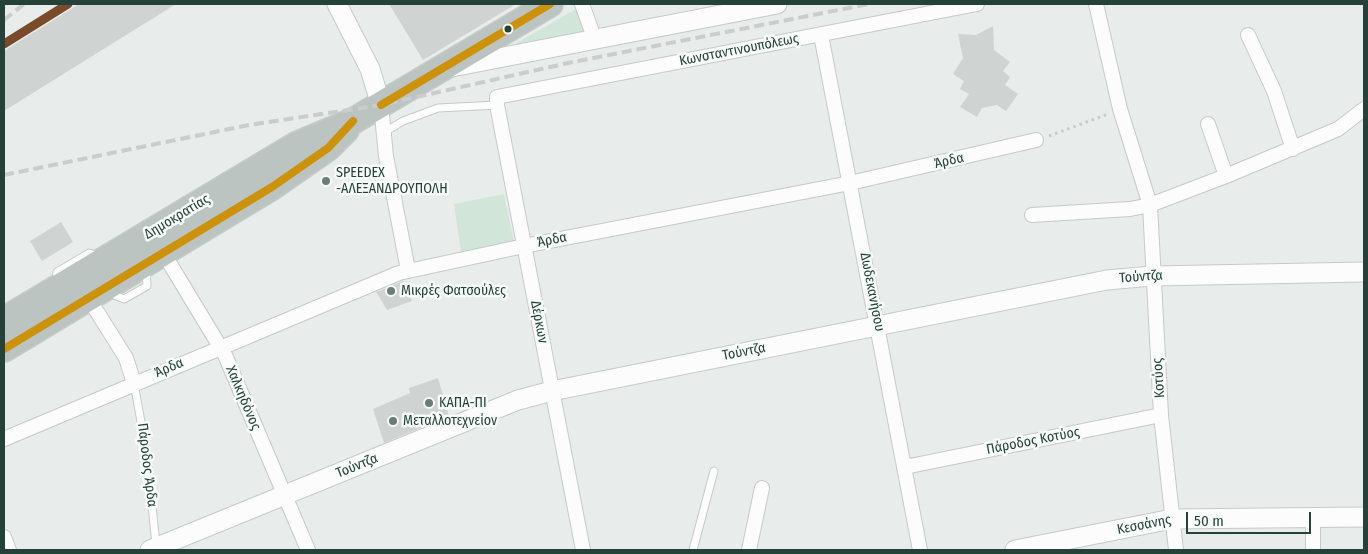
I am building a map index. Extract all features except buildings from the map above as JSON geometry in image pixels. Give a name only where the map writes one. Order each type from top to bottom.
[{"type":"highway","name":"Δημοκρατίας","points":[[4,320],[296,146],[353,121],[550,4]]},
{"type":"highway","name":"Δημοκρατίας","points":[[4,349],[272,187],[328,148],[353,121]]},
{"type":"street","points":[[337,4],[370,69],[380,104],[383,133],[408,270]]},
{"type":"street","points":[[582,4],[595,40]]},
{"type":"street","points":[[440,69],[777,4]]},
{"type":"street","name":"Κωνσταντινουπόλεως","points":[[499,100],[977,4]]},
{"type":"street","points":[[1096,4],[1120,109]]},
{"type":"street","name":"Δωδεκανήσου","points":[[821,35],[920,550]]},
{"type":"street","points":[[1248,35],[1274,91],[1293,148]]},
{"type":"street","name":"Δέρκων","points":[[499,100],[524,246],[583,550]]},
{"type":"street","name":"Κοτύος","points":[[1120,109],[1150,205],[1152,276],[1161,415],[1176,550]]},
{"type":"street","points":[[1032,215],[1130,209],[1150,205],[1226,176],[1338,129],[1364,109]]},
{"type":"street","points":[[1208,124],[1226,176]]},
{"type":"street","name":"Άρδα","points":[[4,439],[221,346],[408,270],[850,183],[1036,140]]},
{"type":"street","name":"Χαλκηδόνος","points":[[155,259],[221,346],[308,550]]},
{"type":"street","name":"Τούντζα","points":[[154,549],[518,400],[552,391],[1108,280],[1152,276],[1364,272]]},
{"type":"street","points":[[96,295],[126,358],[134,383]]},
{"type":"street","name":"Πάροδος Κοτύος","points":[[905,467],[1161,415]]},
{"type":"street","points":[[749,550],[762,488]]},
{"type":"street","points":[[1313,517],[1313,550]]},
{"type":"street","name":"Κεσσάνης","points":[[1017,550],[1172,518],[1364,517]]},
{"type":"street","points":[[4,537],[10,550]]},
{"type":"lane","points":[[383,133],[403,121],[438,108],[499,100]]},
{"type":"lane","name":"Πάροδος Άρδα","points":[[134,383],[147,456],[154,549]]},
{"type":"lane","points":[[693,550],[714,471]]},
{"type":"path","points":[[1036,140],[1073,129],[1120,109]]},
{"type":"green space","points":[[576,9],[585,32],[517,46],[515,44]]},
{"type":"green space","points":[[504,194],[514,242],[461,253],[454,204]]},
{"type":"railway","points":[[4,20],[24,4]]},
{"type":"railway","points":[[4,175],[249,125],[381,105],[568,63],[869,4]]},
{"type":"transit line","points":[[4,44],[68,4]]},
{"type":"transit line","points":[[381,105],[550,4]]},
{"type":"transit line","points":[[4,349],[272,187],[328,148],[353,121]]},
{"type":"place","name":"SPEEDEX -ΑΛΕΞΑΝΔΡΟΥΠΟΛΗ","points":[[326,181]]},
{"type":"place","name":"Μικρές Φατσούλες","points":[[391,291]]},
{"type":"place","name":"ΚΑΠΑ-ΠΙ","points":[[429,403]]},
{"type":"place","name":"Μεταλλοτεχνείον","points":[[393,421]]}]
